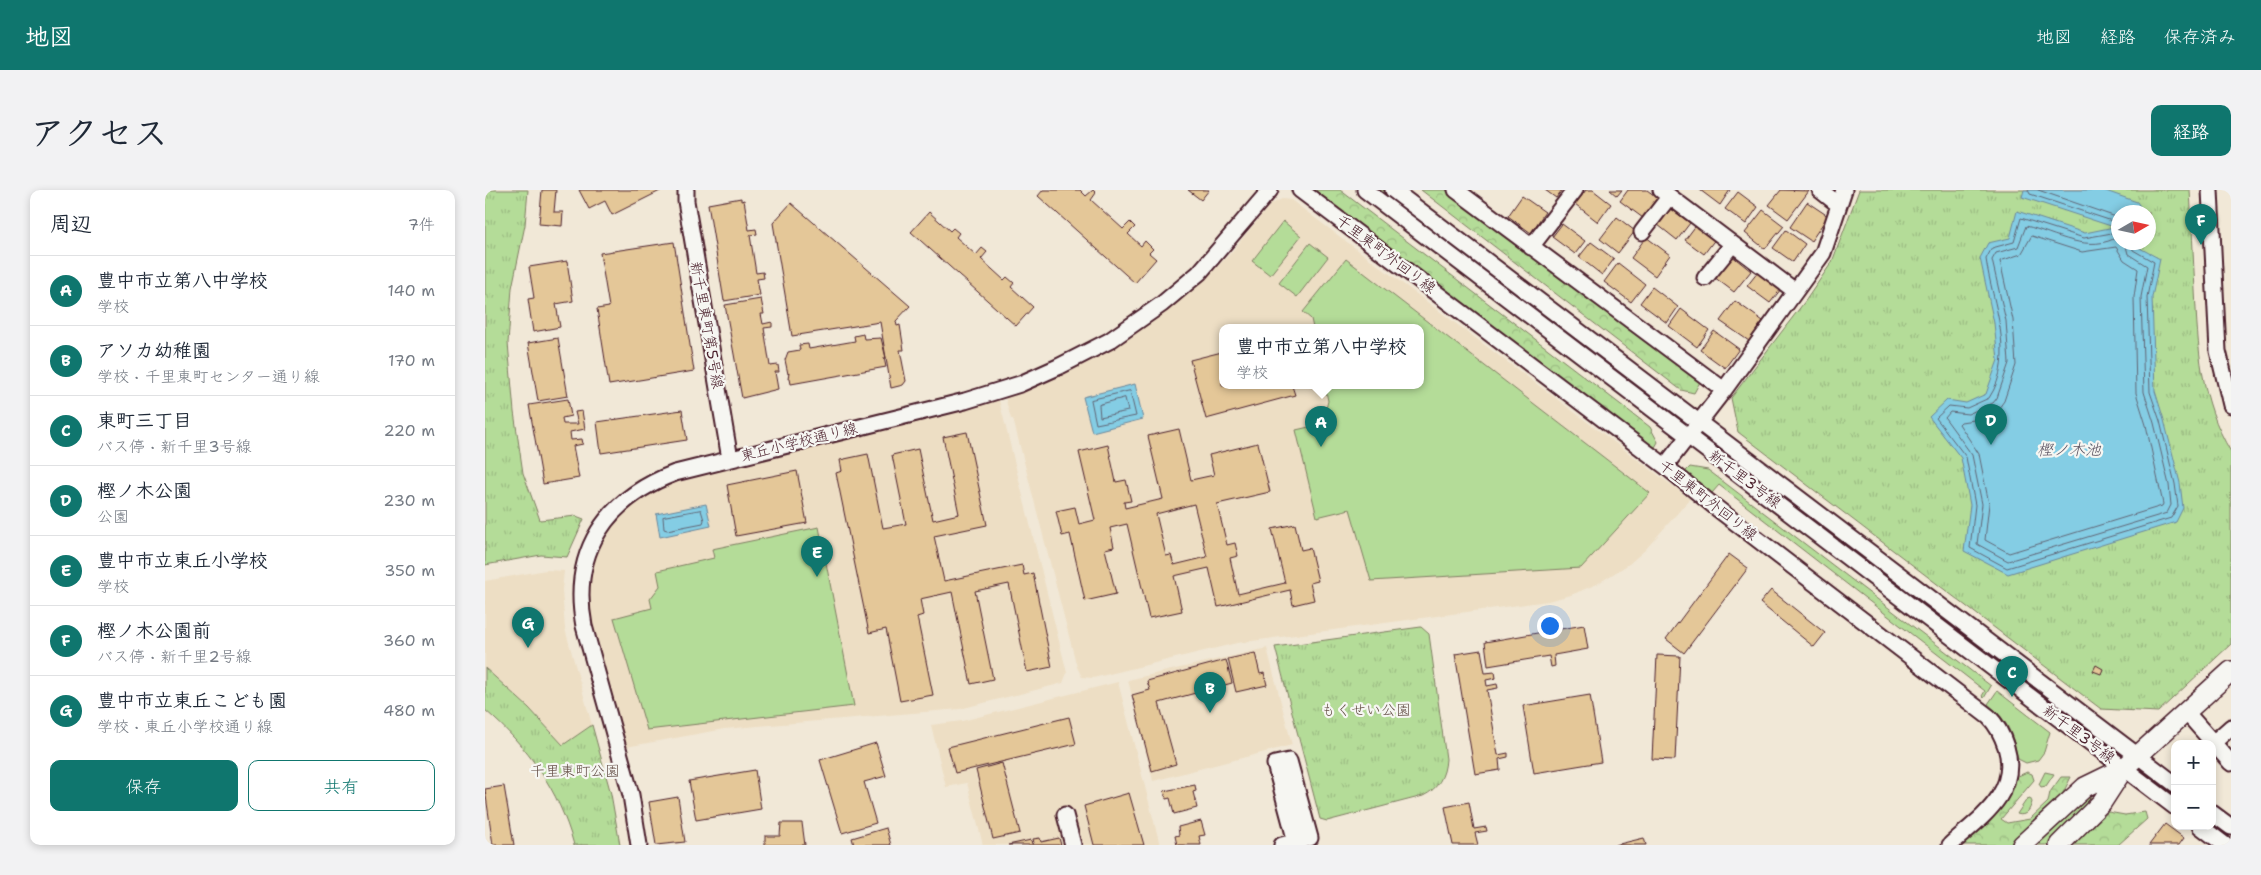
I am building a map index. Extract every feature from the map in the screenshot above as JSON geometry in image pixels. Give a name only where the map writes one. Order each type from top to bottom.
[{"type":"main road","points":[[2059,845],[2103,802],[2131,762],[2231,671]]},
{"type":"main road","points":[[2022,845],[2085,787],[2131,762]]},
{"type":"street","name":"新千里東町第5号線","points":[[686,190],[686,201],[730,459]]},
{"type":"street","name":"東丘小学校通り線","points":[[639,845],[631,795],[584,626],[581,592],[584,571],[599,529],[619,504],[633,493],[651,483],[675,473],[973,399],[1020,384],[1058,367],[1109,341],[1162,304],[1205,267],[1270,190]]},
{"type":"street","name":"千里東町外回り線","points":[[1300,190],[1665,466],[1679,479],[1971,702],[1998,726],[2010,765],[2006,785],[1989,809],[1950,845]]},
{"type":"street","name":"新千里3号線","points":[[1365,190],[1688,436],[2131,762]]},
{"type":"street","name":"新千里3号線","points":[[1393,190],[1699,422],[2131,762]]},
{"type":"street","points":[[1456,190],[1472,195],[1531,247],[1724,390]]},
{"type":"street","points":[[1531,247],[1575,190]]},
{"type":"street","points":[[1820,190],[1839,205]]},
{"type":"street","points":[[1665,466],[1724,390],[1823,253],[1844,190]]},
{"type":"street","points":[[2209,190],[2217,351],[2231,405]]},
{"type":"street","points":[[1642,232],[1665,193],[1795,291]]},
{"type":"street","points":[[1705,278],[1733,245]]},
{"type":"street","points":[[2186,712],[2210,740]]},
{"type":"street","points":[[2216,740],[2231,727]]},
{"type":"street","points":[[2216,746],[2231,763]]},
{"type":"street","points":[[2131,762],[2171,782]]},
{"type":"street","points":[[2131,762],[2171,803]]},
{"type":"street","points":[[1289,843],[1291,796]]},
{"type":"street","points":[[1065,815],[1073,845]]},
{"type":"street","points":[[2216,816],[2231,827]]},
{"type":"street","points":[[2206,830],[2225,845]]},
{"type":"shaded area","points":[[1282,199],[1291,200],[1690,499],[1645,550],[1629,564],[1597,584],[1571,595],[1548,601],[1237,643],[1093,678],[1082,677],[1077,667],[1013,419],[1011,419],[1005,397],[1051,380],[1094,359],[1154,321],[1204,280],[1229,255],[1271,204]]},
{"type":"shaded area","points":[[999,400],[1067,673],[1063,683],[960,709],[724,729],[626,747],[591,624],[588,602],[591,571],[602,541],[615,522],[632,506],[654,491],[671,484]]},
{"type":"shaded area","points":[[546,570],[564,571],[562,590],[565,629],[592,725],[563,745],[529,708],[485,668],[485,581]]},
{"type":"shaded area","points":[[1267,648],[1292,745],[1153,781],[1128,680]]},
{"type":"shaded area","points":[[1118,682],[1160,845],[983,845],[967,783],[946,787],[931,725],[962,721]]},
{"type":"green space","points":[[485,190],[528,190],[525,225],[512,288],[508,343],[514,412],[523,473],[540,520],[576,516],[584,519],[567,557],[541,555],[485,565]]},
{"type":"green space","points":[[1315,190],[1340,190],[1650,427],[1658,442],[1654,449]]},
{"type":"green space","points":[[1376,190],[1383,190],[1667,407],[1664,409]]},
{"type":"green space","points":[[1421,190],[1446,190],[1701,380],[1694,393],[1681,390]]},
{"type":"green space","points":[[1859,190],[2190,190],[2198,332],[2203,373],[2213,413],[2231,452],[2231,644],[2158,712],[2101,709],[1738,432],[1731,398],[1806,300],[1832,262]]},
{"type":"green space","points":[[1283,221],[1301,236],[1270,275],[1252,261]]},
{"type":"green space","points":[[1310,243],[1328,257],[1297,297],[1279,283]]},
{"type":"green space","points":[[1346,259],[1650,493],[1581,568],[1371,581],[1350,509],[1317,517],[1296,430],[1322,424],[1328,401],[1326,389],[1424,389],[1424,324],[1312,324],[1311,319],[1303,312]]},
{"type":"green space","points":[[1724,450],[2084,724],[2085,727],[2083,728],[1723,454]]},
{"type":"green space","points":[[1690,467],[1708,470],[1991,686],[1984,698],[1982,696],[1985,691],[1719,485],[1712,493],[1685,472]]},
{"type":"green space","points":[[819,527],[854,706],[647,730],[614,618],[652,608],[650,599],[660,586],[657,571],[714,558],[712,549]]},
{"type":"green space","name":"もくせい公園","points":[[1421,627],[1429,634],[1446,759],[1440,781],[1433,790],[1423,796],[1327,821],[1320,819],[1275,647]]},
{"type":"green space","name":"千里東町公園","points":[[485,668],[529,708],[563,745],[592,725],[611,794],[620,845],[574,845],[560,806],[540,771],[515,739],[485,710]]},
{"type":"green space","points":[[1997,691],[2050,732],[2044,752],[2038,760],[2026,763],[2018,759],[2009,728],[2001,716],[1988,704]]},
{"type":"green space","points":[[2027,772],[2032,774],[2034,780],[2001,819],[2007,823],[2030,819],[2048,802],[2050,792],[2061,777],[2071,777],[2061,797],[2009,845],[1963,845],[1995,815],[2013,788],[2016,777]]},
{"type":"green space","points":[[2045,772],[2054,774],[2046,786],[2041,787],[2039,784]]},
{"type":"green space","points":[[2088,796],[2092,798],[2093,803],[2047,845],[2034,845]]},
{"type":"green space","points":[[2030,798],[2032,802],[2027,812],[2023,815],[2017,814],[2027,799]]},
{"type":"green space","points":[[2108,812],[2125,815],[2145,812],[2147,819],[2118,845],[2072,845]]},
{"type":"water","name":"樫ノ木池","points":[[2024,190],[2103,190],[2137,202],[2139,205],[2111,205],[2111,226],[2022,197]]},
{"type":"water","name":"樫ノ木池","points":[[2017,211],[2085,233],[2111,228],[2111,250],[2143,250],[2160,259],[2152,297],[2155,391],[2180,483],[2183,508],[2176,522],[2008,574],[1964,551],[1970,505],[1961,458],[1929,417],[1947,400],[1966,403],[1986,394],[1998,360],[1994,323],[1980,258],[1988,243],[2010,238]]},
{"type":"water","points":[[1135,384],[1143,419],[1092,432],[1083,397]]},
{"type":"water","points":[[706,504],[711,526],[660,537],[656,514]]},
{"type":"building","points":[[542,190],[556,190],[554,212],[563,212],[562,226],[539,224]]},
{"type":"building","points":[[579,190],[662,190],[612,215],[605,201],[589,209]]},
{"type":"building","points":[[1043,190],[1080,190],[1086,196],[1093,190],[1096,193],[1091,200],[1123,229],[1130,222],[1135,227],[1128,234],[1141,246],[1145,241],[1153,249],[1149,253],[1156,259],[1135,283],[1038,196]]},
{"type":"building","points":[[1188,190],[1209,190],[1201,200]]},
{"type":"building","points":[[1545,190],[1562,190],[1556,198]]},
{"type":"building","points":[[1586,190],[1593,190],[1611,204],[1598,222],[1575,204]]},
{"type":"building","points":[[1610,190],[1622,190],[1617,196]]},
{"type":"building","points":[[1628,190],[1647,190],[1658,198],[1643,218],[1620,201]]},
{"type":"building","points":[[1700,190],[1730,190],[1720,205]]},
{"type":"building","points":[[1781,190],[1809,191],[1788,219],[1769,205]]},
{"type":"building","points":[[1738,192],[1758,207],[1746,224],[1725,209]]},
{"type":"building","points":[[1522,196],[1545,212],[1531,233],[1508,216]]},
{"type":"building","points":[[741,198],[741,201],[744,200],[749,230],[756,229],[757,234],[750,235],[756,273],[763,272],[764,278],[757,279],[760,295],[724,301],[708,204]]},
{"type":"building","points":[[1807,202],[1828,216],[1811,241],[1790,227]]},
{"type":"building","points":[[791,203],[910,306],[896,321],[897,326],[900,325],[904,350],[900,350],[906,381],[903,385],[891,388],[880,322],[792,336],[773,223]]},
{"type":"building","points":[[1670,208],[1690,223],[1677,240],[1658,225]]},
{"type":"building","points":[[1763,210],[1784,226],[1765,249],[1745,233]]},
{"type":"building","points":[[929,212],[950,231],[953,228],[959,233],[956,237],[976,255],[982,248],[987,252],[981,259],[1004,280],[1007,277],[1014,283],[1011,287],[1033,307],[1016,326],[911,232]]},
{"type":"building","points":[[1617,217],[1635,231],[1618,253],[1600,239]]},
{"type":"building","points":[[1562,224],[1585,241],[1575,254],[1552,237]]},
{"type":"building","points":[[1697,224],[1716,238],[1704,254],[1685,240]]},
{"type":"building","points":[[1786,230],[1805,244],[1793,262],[1773,248]]},
{"type":"building","points":[[1646,237],[1670,255],[1655,276],[1631,258]]},
{"type":"building","points":[[674,242],[694,371],[609,385],[597,309],[609,307],[600,253]]},
{"type":"building","points":[[1591,242],[1614,259],[1602,275],[1579,257]]},
{"type":"building","points":[[1731,255],[1751,271],[1734,292],[1714,277]]},
{"type":"building","points":[[567,261],[573,301],[556,304],[560,327],[533,332],[528,299],[534,298],[529,267]]},
{"type":"building","points":[[1618,263],[1645,284],[1631,302],[1604,282]]},
{"type":"building","points":[[1758,272],[1781,289],[1770,303],[1747,286]]},
{"type":"building","points":[[1652,287],[1678,307],[1667,323],[1640,303]]},
{"type":"building","points":[[761,299],[764,314],[761,314],[763,324],[772,322],[772,327],[764,328],[770,366],[778,365],[779,372],[775,372],[778,389],[742,398],[725,305]]},
{"type":"building","points":[[1735,301],[1763,321],[1749,341],[1720,321]]},
{"type":"building","points":[[1681,309],[1709,330],[1697,347],[1669,326]]},
{"type":"building","points":[[1714,331],[1739,349],[1725,368],[1700,350]]},
{"type":"building","points":[[863,334],[864,339],[881,338],[886,358],[884,358],[886,367],[791,384],[790,379],[788,379],[789,373],[785,360],[788,352],[800,350],[799,345],[808,344],[809,349],[855,341],[854,336]]},
{"type":"building","points":[[558,338],[568,396],[538,401],[528,343]]},
{"type":"building","points":[[1219,353],[1219,389],[1293,389],[1295,395],[1206,419],[1190,360]]},
{"type":"building","points":[[568,399],[571,416],[562,418],[563,424],[578,424],[575,412],[582,411],[585,429],[570,432],[571,440],[582,439],[583,444],[573,446],[579,478],[543,484],[529,405]]},
{"type":"building","points":[[682,410],[687,440],[601,453],[597,422]]},
{"type":"building","points":[[1179,429],[1191,480],[1214,475],[1209,455],[1258,443],[1270,492],[1217,504],[1227,545],[1235,543],[1238,556],[1230,558],[1238,594],[1285,583],[1272,529],[1295,524],[1301,550],[1310,548],[1318,581],[1310,583],[1314,600],[1293,605],[1290,590],[1218,607],[1209,568],[1174,576],[1182,611],[1149,618],[1127,524],[1110,528],[1114,547],[1105,549],[1116,594],[1085,601],[1070,534],[1062,536],[1056,511],[1075,507],[1079,524],[1095,520],[1079,452],[1108,445],[1116,482],[1126,480],[1131,501],[1124,502],[1125,508],[1163,499],[1148,436]],"holes":[[[1194,504],[1207,557],[1174,565],[1171,555],[1166,556],[1156,514]]]},
{"type":"building","points":[[967,432],[987,525],[934,536],[944,581],[1022,565],[1024,575],[1033,573],[1052,667],[1027,672],[1009,584],[975,591],[993,679],[971,684],[952,592],[920,599],[923,615],[917,617],[933,695],[900,701],[886,629],[869,633],[836,473],[842,471],[840,460],[868,454],[883,528],[906,524],[892,455],[918,449],[933,520],[959,514],[943,437]]},
{"type":"building","points":[[797,471],[807,523],[736,536],[727,485]]},
{"type":"building","points":[[1729,554],[1748,568],[1684,653],[1666,639]]},
{"type":"building","points":[[1771,590],[1825,633],[1814,647],[1760,603]]},
{"type":"building","points":[[1584,625],[1588,649],[1554,655],[1555,666],[1551,667],[1549,656],[1488,666],[1485,642]]},
{"type":"building","points":[[1481,650],[1485,673],[1495,672],[1496,678],[1486,680],[1487,686],[1497,684],[1498,688],[1487,690],[1498,755],[1508,753],[1508,757],[1499,759],[1500,770],[1475,774],[1455,654]]},
{"type":"building","points":[[1255,653],[1260,674],[1264,673],[1267,685],[1236,692],[1228,659]]},
{"type":"building","points":[[1657,655],[1680,656],[1675,760],[1652,759]]},
{"type":"building","points":[[1226,660],[1232,683],[1159,703],[1176,764],[1152,771],[1132,695],[1150,690],[1147,681]]},
{"type":"building","points":[[2096,665],[2103,669],[2101,674],[2093,671]]},
{"type":"building","points":[[1590,695],[1601,762],[1534,773],[1523,706]]},
{"type":"building","points":[[1069,717],[1076,744],[955,773],[948,747]]},
{"type":"building","points":[[876,743],[886,776],[864,782],[876,823],[842,833],[820,760]]},
{"type":"building","points":[[1002,763],[1020,833],[993,839],[976,770]]},
{"type":"building","points":[[755,770],[761,809],[696,820],[689,781]]},
{"type":"building","points":[[1195,785],[1196,791],[1193,792],[1197,808],[1174,814],[1170,798],[1166,799],[1164,791]]},
{"type":"building","points":[[504,786],[514,845],[493,845],[485,789]]},
{"type":"building","points":[[1129,793],[1144,845],[1094,845],[1084,806]]},
{"type":"building","points":[[678,797],[685,842],[656,845],[649,802]]},
{"type":"building","points":[[1469,802],[1474,829],[1486,827],[1487,831],[1475,833],[1478,845],[1453,845],[1445,807]]},
{"type":"building","points":[[1201,821],[1205,835],[1199,836],[1201,845],[1177,845],[1175,836],[1179,835],[1178,827]]},
{"type":"building","points":[[781,823],[802,823],[805,845],[765,845],[765,836],[780,836]]},
{"type":"building","points":[[2165,824],[2184,838],[2179,845],[2149,845]]},
{"type":"building","points":[[886,828],[891,845],[854,845],[852,838]]},
{"type":"building","points":[[1040,838],[1041,842],[1059,838],[1061,845],[1008,845],[1031,840],[1032,844],[1034,843],[1033,839]]},
{"type":"building","points":[[1644,838],[1646,845],[1615,845]]},
{"type":"place","name":"樫ノ木公園前","points":[[2201,245]]},
{"type":"place","name":"樫ノ木公園","points":[[1991,445]]},
{"type":"place","name":"豊中市立第八中学校","points":[[1321,447]]},
{"type":"place","name":"豊中市立東丘小学校","points":[[817,577]]},
{"type":"place","name":"豊中市立東丘こども園","points":[[528,648]]},
{"type":"place","name":"東町三丁目","points":[[2012,697]]},
{"type":"place","name":"アソカ幼稚園","points":[[1210,713]]}]
